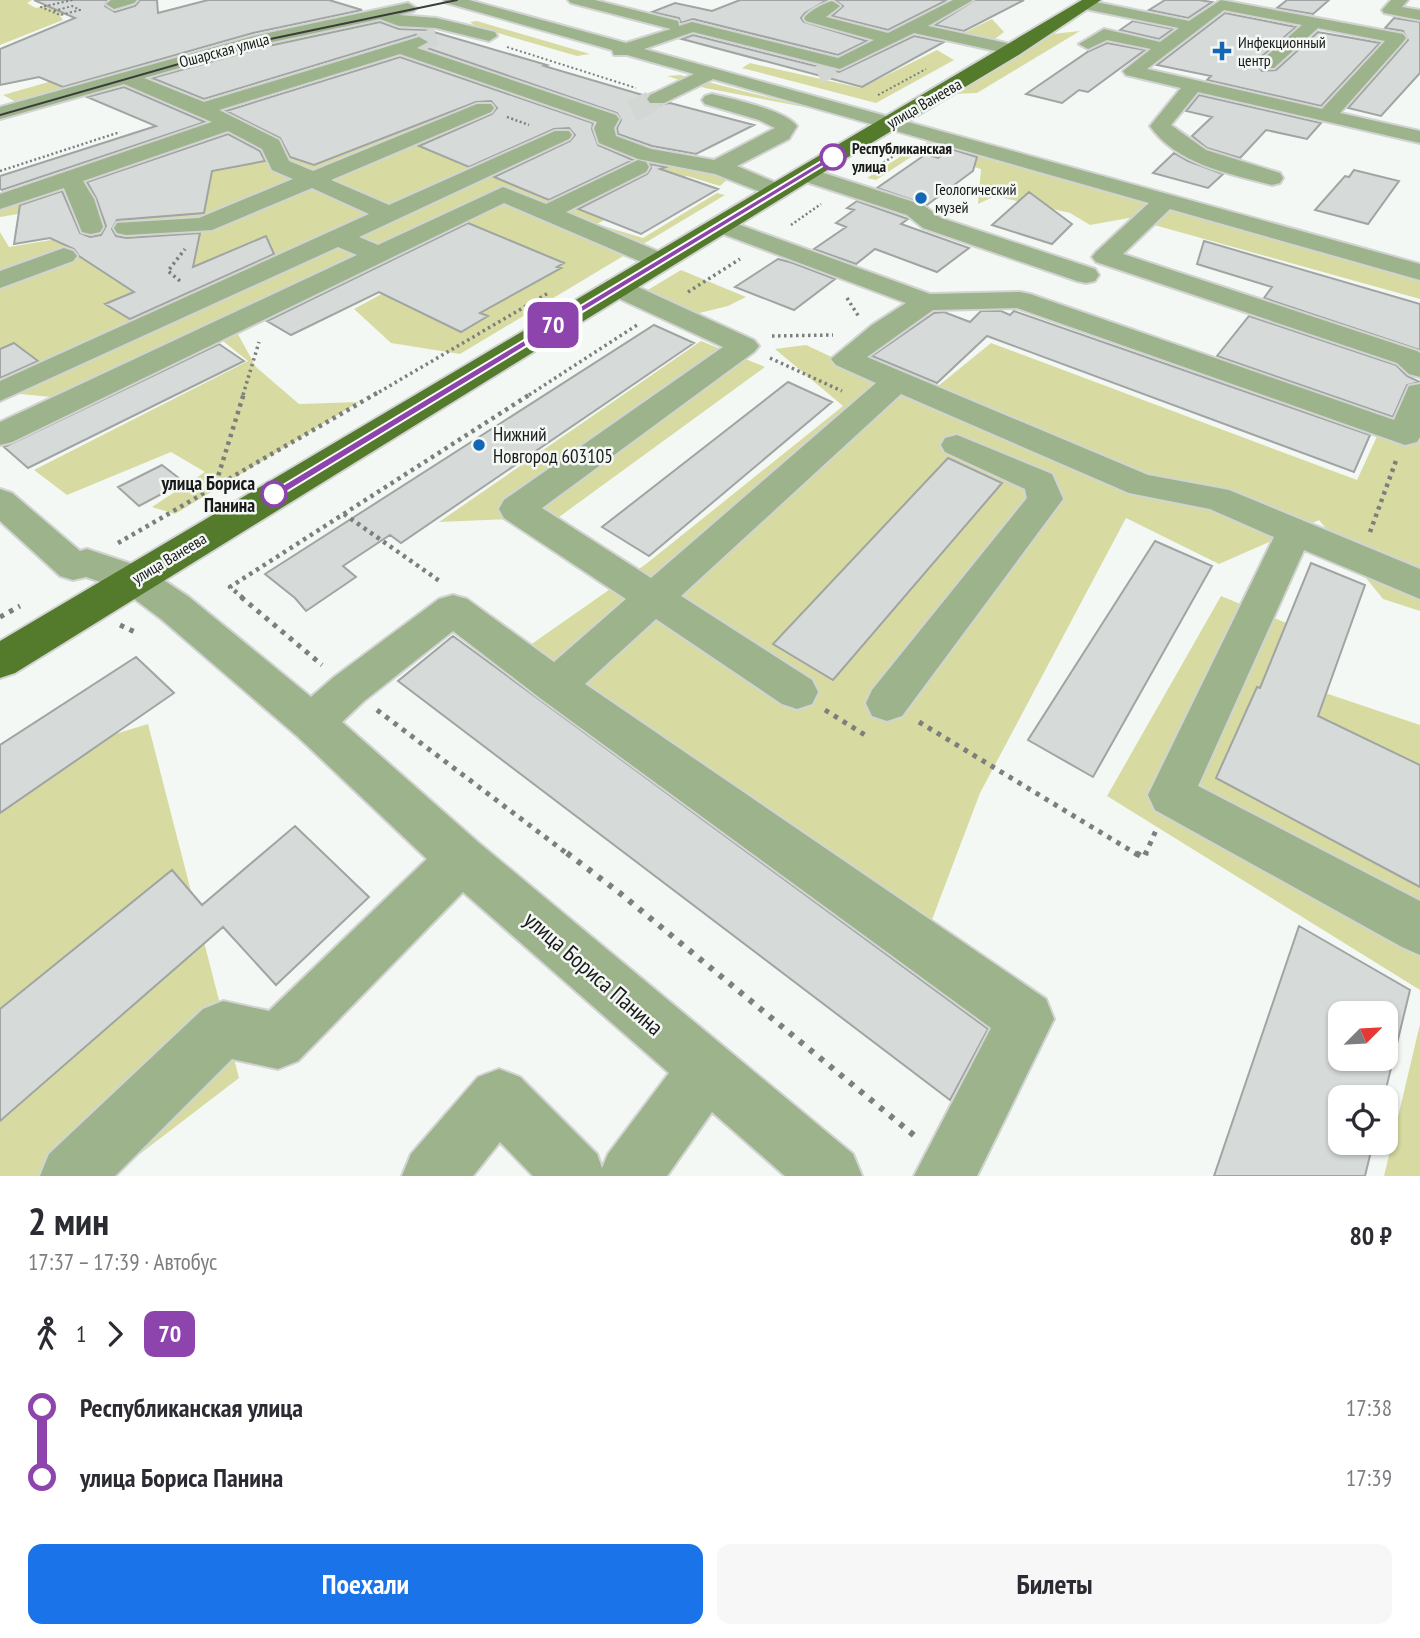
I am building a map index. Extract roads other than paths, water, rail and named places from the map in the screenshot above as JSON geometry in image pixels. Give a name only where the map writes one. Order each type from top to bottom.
[{"type":"main road","name":"улица Ванеева","points":[[0,661],[616,287],[1014,50],[1088,2]]},
{"type":"street","points":[[576,0],[672,24],[597,60]]},
{"type":"street","points":[[620,48],[692,27],[838,65],[965,0]]},
{"type":"street","points":[[1399,0],[1390,10],[1420,15]]},
{"type":"street","points":[[440,2],[892,122],[1420,271]]},
{"type":"street","name":"Ошарская улица","points":[[0,113],[260,40],[391,17],[440,2]]},
{"type":"street","points":[[1088,2],[1191,26]]},
{"type":"street","points":[[1326,116],[1397,38],[1221,5],[1132,71],[1326,116],[1420,137]]},
{"type":"street","points":[[832,6],[812,18],[889,39]]},
{"type":"street","points":[[152,88],[391,17],[462,28],[506,41]]},
{"type":"street","points":[[1268,64],[1314,23]]},
{"type":"street","points":[[442,35],[462,28]]},
{"type":"street","points":[[912,28],[1014,50]]},
{"type":"street","points":[[1088,44],[1104,34],[1164,46]]},
{"type":"street","points":[[203,109],[409,45],[610,119]]},
{"type":"street","points":[[677,91],[712,73]]},
{"type":"street","points":[[125,78],[203,109],[271,145],[280,165],[389,214]]},
{"type":"street","points":[[782,92],[808,80]]},
{"type":"street","points":[[1193,85],[1160,125],[1182,147],[1205,159],[1272,178]]},
{"type":"street","points":[[654,91],[677,91],[766,116],[787,126],[782,135],[718,167]]},
{"type":"street","points":[[126,228],[203,225],[484,108]]},
{"type":"street","points":[[632,111],[610,119],[604,128],[606,139],[625,149],[654,158],[718,167],[776,191]]},
{"type":"street","points":[[0,202],[230,123]]},
{"type":"street","points":[[0,392],[340,238],[389,214],[454,174],[562,135]]},
{"type":"street","points":[[387,148],[420,161]]},
{"type":"street","points":[[547,212],[638,167]]},
{"type":"street","points":[[454,174],[660,261]]},
{"type":"street","points":[[804,174],[915,210],[932,223],[1096,266],[1407,357],[1420,368]]},
{"type":"street","points":[[70,178],[82,199],[91,227]]},
{"type":"street","points":[[0,435],[503,194]]},
{"type":"street","points":[[1048,310],[1166,200]]},
{"type":"street","points":[[721,225],[927,302],[1020,300],[1405,435],[1420,393]]},
{"type":"street","points":[[340,238],[378,256]]},
{"type":"street","points":[[0,280],[64,256]]},
{"type":"street","points":[[616,287],[735,342],[517,509],[797,692]]},
{"type":"street","points":[[927,302],[882,331],[846,359],[884,393],[1088,462],[1141,485],[1217,498],[1420,585]]},
{"type":"street","points":[[555,686],[884,393]]},
{"type":"street","points":[[957,445],[1040,482],[1088,462]]},
{"type":"street","points":[[887,703],[1045,499],[1040,482]]},
{"type":"street","name":"улица Бориса Панина","points":[[0,501],[73,566],[87,564],[134,579],[175,608],[312,723],[461,859],[831,1176]]},
{"type":"street","points":[[1294,532],[1171,795],[1420,929]]},
{"type":"street","points":[[312,723],[349,689],[453,610],[555,686],[1026,1019],[947,1170]]},
{"type":"street","points":[[71,1176],[223,1029],[278,1041],[461,859]]},
{"type":"street","points":[[629,1176],[707,1069]]},
{"type":"street","points":[[433,1176],[499,1098],[575,1176]]},
{"type":"tunnel","points":[[419,42],[442,35]]},
{"type":"tunnel","points":[[818,75],[836,66]]},
{"type":"tunnel","points":[[648,103],[657,99]]},
{"type":"tunnel","points":[[632,111],[651,102]]},
{"type":"tram line","points":[[0,115],[256,42],[457,0]]},
{"type":"place","name":"Инфекционный центр","points":[[1222,51]]},
{"type":"place","name":"Республиканская улица","points":[[833,157]]},
{"type":"place","name":"Геологический музей","points":[[921,198]]},
{"type":"place","name":"Нижний Новгород 603105","points":[[479,445]]},
{"type":"place","name":"улица Бориса Панина","points":[[274,494]]}]
